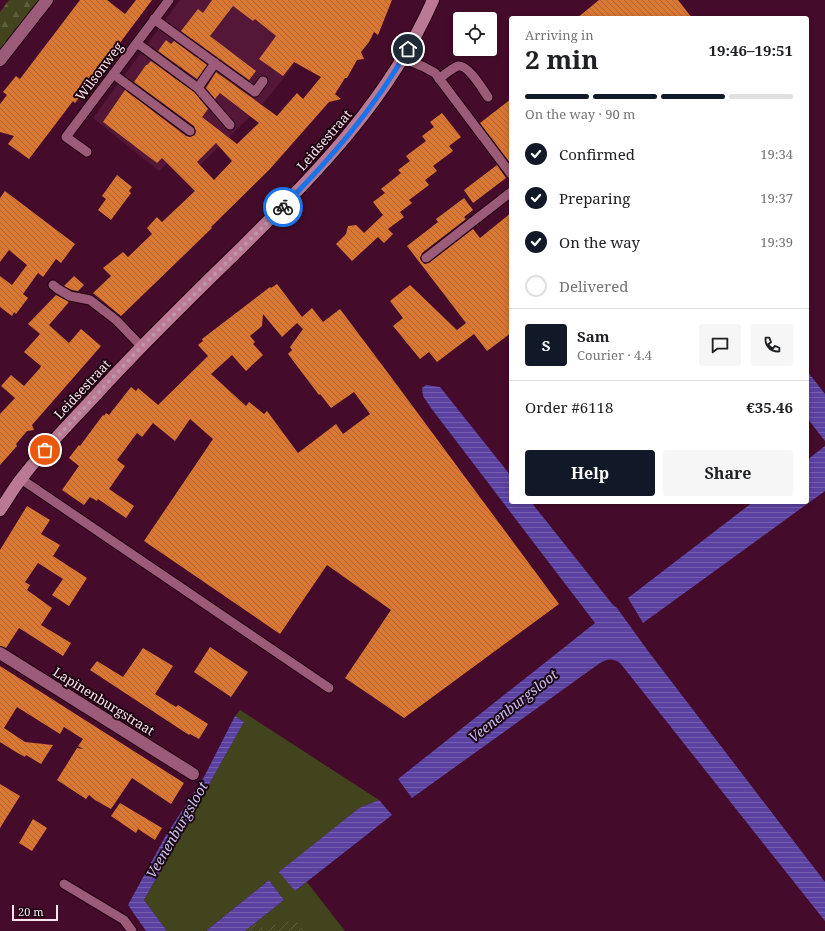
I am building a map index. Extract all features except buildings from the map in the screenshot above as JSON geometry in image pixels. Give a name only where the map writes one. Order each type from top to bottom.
[{"type":"main road","name":"Leidsestraat","points":[[0,510],[21,479],[79,413],[142,346],[316,172],[361,119],[383,90],[403,58],[433,0]]},
{"type":"street","points":[[0,60],[48,0]]},
{"type":"street","name":"Lapinenburgstraat","points":[[0,653],[193,774]]},
{"type":"lane","name":"Wilsonweg","points":[[87,152],[66,137],[169,0]]},
{"type":"lane","points":[[154,19],[255,92],[263,81]]},
{"type":"lane","points":[[137,43],[198,88],[230,125]]},
{"type":"lane","points":[[403,58],[435,73],[509,171]]},
{"type":"lane","points":[[198,88],[215,63]]},
{"type":"lane","points":[[439,79],[457,66],[463,66],[468,70],[488,98]]},
{"type":"lane","points":[[114,74],[190,131]]},
{"type":"lane","points":[[426,258],[509,194]]},
{"type":"lane","points":[[53,285],[58,290],[70,296],[90,300],[116,320],[142,346]]},
{"type":"lane","points":[[21,479],[329,688]]},
{"type":"lane","points":[[64,884],[124,920],[132,931]]},
{"type":"shaded area","points":[[180,0],[340,0],[329,21],[261,106],[197,168],[175,155],[159,171],[93,118]]},
{"type":"green space","points":[[9,0],[40,0],[0,50],[0,12]]},
{"type":"green space","points":[[240,710],[379,800],[359,808],[280,872],[295,891],[307,882],[345,931],[245,931],[284,900],[269,880],[206,931],[167,931],[144,900],[244,722],[235,716]]},
{"type":"green space","points":[[295,920],[304,931],[245,931],[255,923],[261,928]]},
{"type":"water","points":[[809,374],[825,394],[825,441],[809,421]]},
{"type":"water","name":"Veenenburgsloot","points":[[426,385],[440,387],[509,473],[509,504],[533,504],[613,605],[617,608],[648,651],[825,882],[825,921],[620,663],[615,660],[608,660],[600,663],[412,798],[398,779],[595,623],[431,408],[423,396],[422,388]]},
{"type":"water","points":[[825,446],[825,491],[809,503],[809,458]]},
{"type":"water","points":[[750,504],[807,504],[643,623],[628,598]]},
{"type":"water","name":"Veenenburgsloot","points":[[235,716],[244,722],[144,900],[167,931],[146,931],[128,905],[165,837],[204,777]]},
{"type":"water","points":[[379,800],[392,815],[295,891],[279,872],[359,808]]},
{"type":"water","points":[[269,880],[284,900],[245,931],[206,931]]},
{"type":"way so far","points":[[45,450],[142,346],[283,207]]},
{"type":"route","points":[[283,207],[340,146],[383,90],[408,49]]}]
